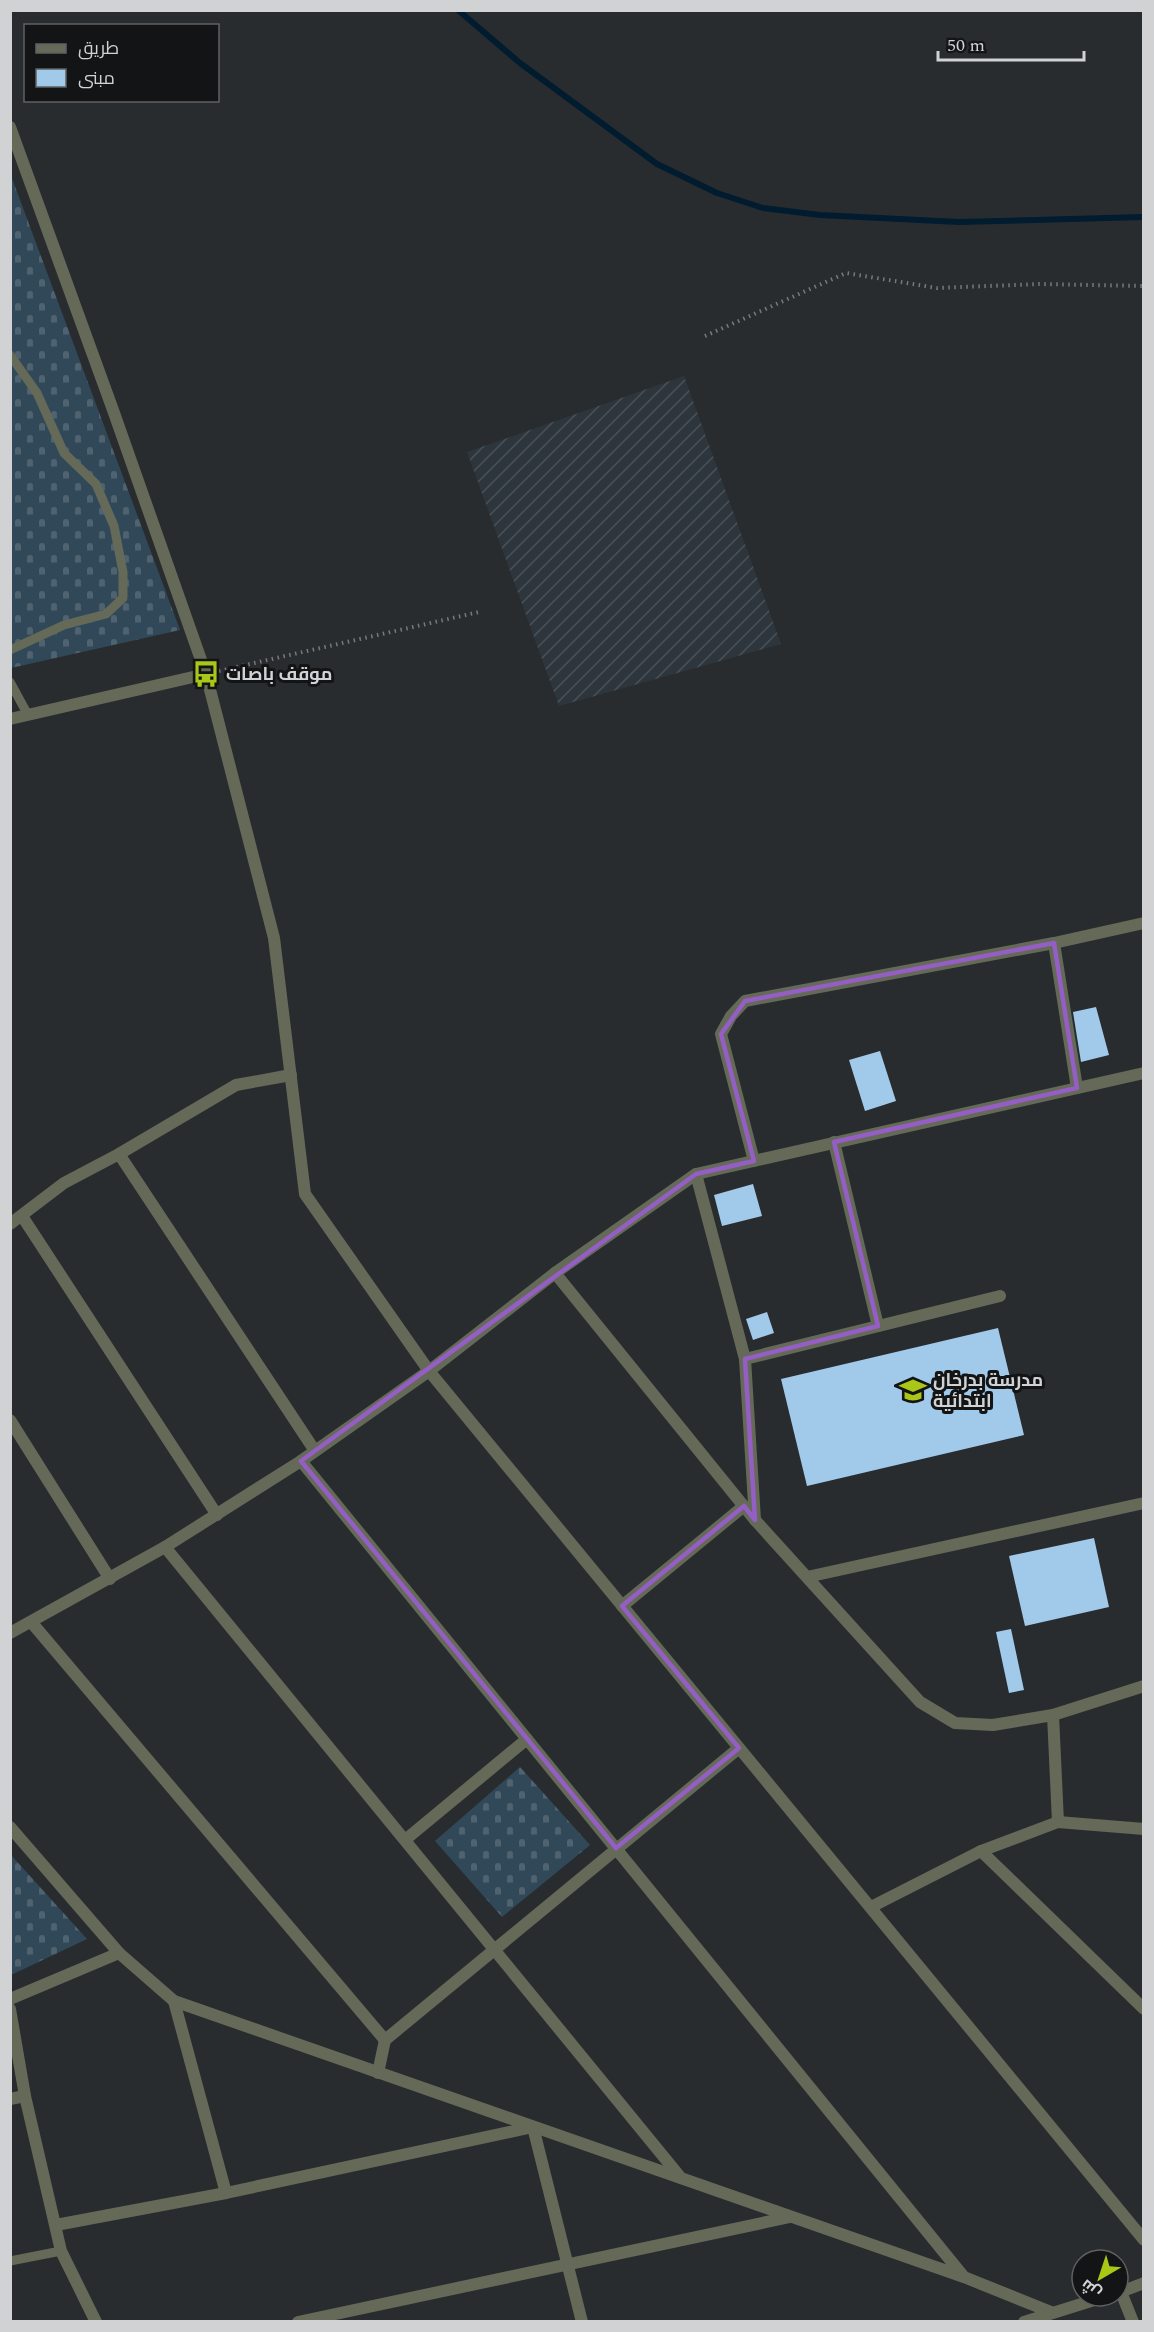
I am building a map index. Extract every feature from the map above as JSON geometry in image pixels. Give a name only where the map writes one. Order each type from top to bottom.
[{"type":"street","points":[[10,128],[206,674],[274,938],[305,1194],[429,1371],[1143,2240]]},
{"type":"street","points":[[10,719],[206,674]]},
{"type":"street","points":[[754,1161],[720,1034],[731,1016],[745,1001],[1054,943],[1143,923]]},
{"type":"street","points":[[1054,943],[1077,1088]]},
{"type":"street","points":[[10,1633],[110,1580],[301,1461],[429,1371],[555,1273],[696,1174],[1143,1073]]},
{"type":"street","points":[[10,1224],[64,1183],[119,1154],[236,1085],[291,1075]]},
{"type":"street","points":[[834,1142],[878,1326]]},
{"type":"street","points":[[119,1154],[315,1451]]},
{"type":"street","points":[[696,1174],[745,1359],[755,1520]]},
{"type":"street","points":[[22,1216],[217,1515]]},
{"type":"street","points":[[555,1273],[755,1520],[920,1702],[955,1723],[993,1725],[1053,1715],[1143,1686]]},
{"type":"street","points":[[745,1359],[1000,1296]]},
{"type":"street","points":[[10,1420],[110,1580]]},
{"type":"street","points":[[301,1461],[964,2277]]},
{"type":"street","points":[[807,1577],[1143,1503]]},
{"type":"street","points":[[622,1606],[744,1506]]},
{"type":"street","points":[[165,1547],[682,2179]]},
{"type":"street","points":[[32,1623],[385,2040]]},
{"type":"street","points":[[1053,1715],[1058,1822]]},
{"type":"street","points":[[405,1840],[527,1739]]},
{"type":"street","points":[[378,2073],[385,2040],[739,1748]]},
{"type":"street","points":[[871,1907],[981,1851],[1058,1822],[1141,1831]]},
{"type":"street","points":[[10,1827],[119,1953],[174,2001],[964,2277],[1051,2312]]},
{"type":"street","points":[[981,1851],[1143,2009]]},
{"type":"street","points":[[10,1999],[119,1953]]},
{"type":"street","points":[[174,2001],[226,2193]]},
{"type":"street","points":[[10,2009],[25,2096],[61,2251],[96,2322]]},
{"type":"street","points":[[10,2099],[25,2096]]},
{"type":"street","points":[[56,2225],[226,2193],[533,2127]]},
{"type":"street","points":[[533,2127],[582,2322]]},
{"type":"street","points":[[298,2322],[792,2217]]},
{"type":"street","points":[[1024,2322],[1070,2307]]},
{"type":"street","points":[[1127,2308],[1133,2322]]},
{"type":"lane","points":[[10,355],[38,393],[64,453],[96,484],[114,526],[123,572],[123,598],[106,614],[64,625],[10,650]]},
{"type":"lane","points":[[10,682],[28,715]]},
{"type":"lane","points":[[10,2261],[61,2251]]},
{"type":"path","points":[[705,336],[846,273],[937,288],[1039,284],[1143,286]]},
{"type":"path","points":[[206,674],[479,612]]},
{"type":"highlighted area","points":[[1054,943],[1077,1088],[834,1142],[878,1326],[745,1359],[755,1520],[744,1506],[622,1606],[739,1748],[616,1848],[301,1461],[696,1174],[754,1161],[721,1034],[745,1001]]},
{"type":"shaded area","points":[[684,376],[781,644],[559,706],[467,452]]},
{"type":"green space","points":[[10,173],[180,630],[11,668],[10,668]]},
{"type":"green space","points":[[520,1767],[590,1845],[502,1917],[435,1841]]},
{"type":"green space","points":[[11,1855],[87,1939],[11,1975]]},
{"type":"building","points":[[1096,1007],[1109,1055],[1081,1062],[1073,1012]]},
{"type":"building","points":[[880,1051],[896,1101],[865,1111],[849,1060]]},
{"type":"building","points":[[753,1184],[762,1216],[722,1226],[714,1195]]},
{"type":"building","points":[[767,1312],[774,1333],[753,1340],[746,1319]]},
{"type":"building","points":[[998,1328],[1024,1435],[807,1486],[781,1379]]},
{"type":"building","points":[[1094,1538],[1109,1607],[1025,1626],[1009,1556]]},
{"type":"building","points":[[1011,1629],[1024,1690],[1009,1693],[996,1632]]},
{"type":"waterway","points":[[458,10],[520,63],[657,164],[717,193],[763,208],[820,215],[959,222],[1144,217]]},
{"type":"place","name":"موقف باصات","points":[[206,674]]},
{"type":"place","name":"مدرسة بدرخان ابتدائية","points":[[913,1390]]}]
